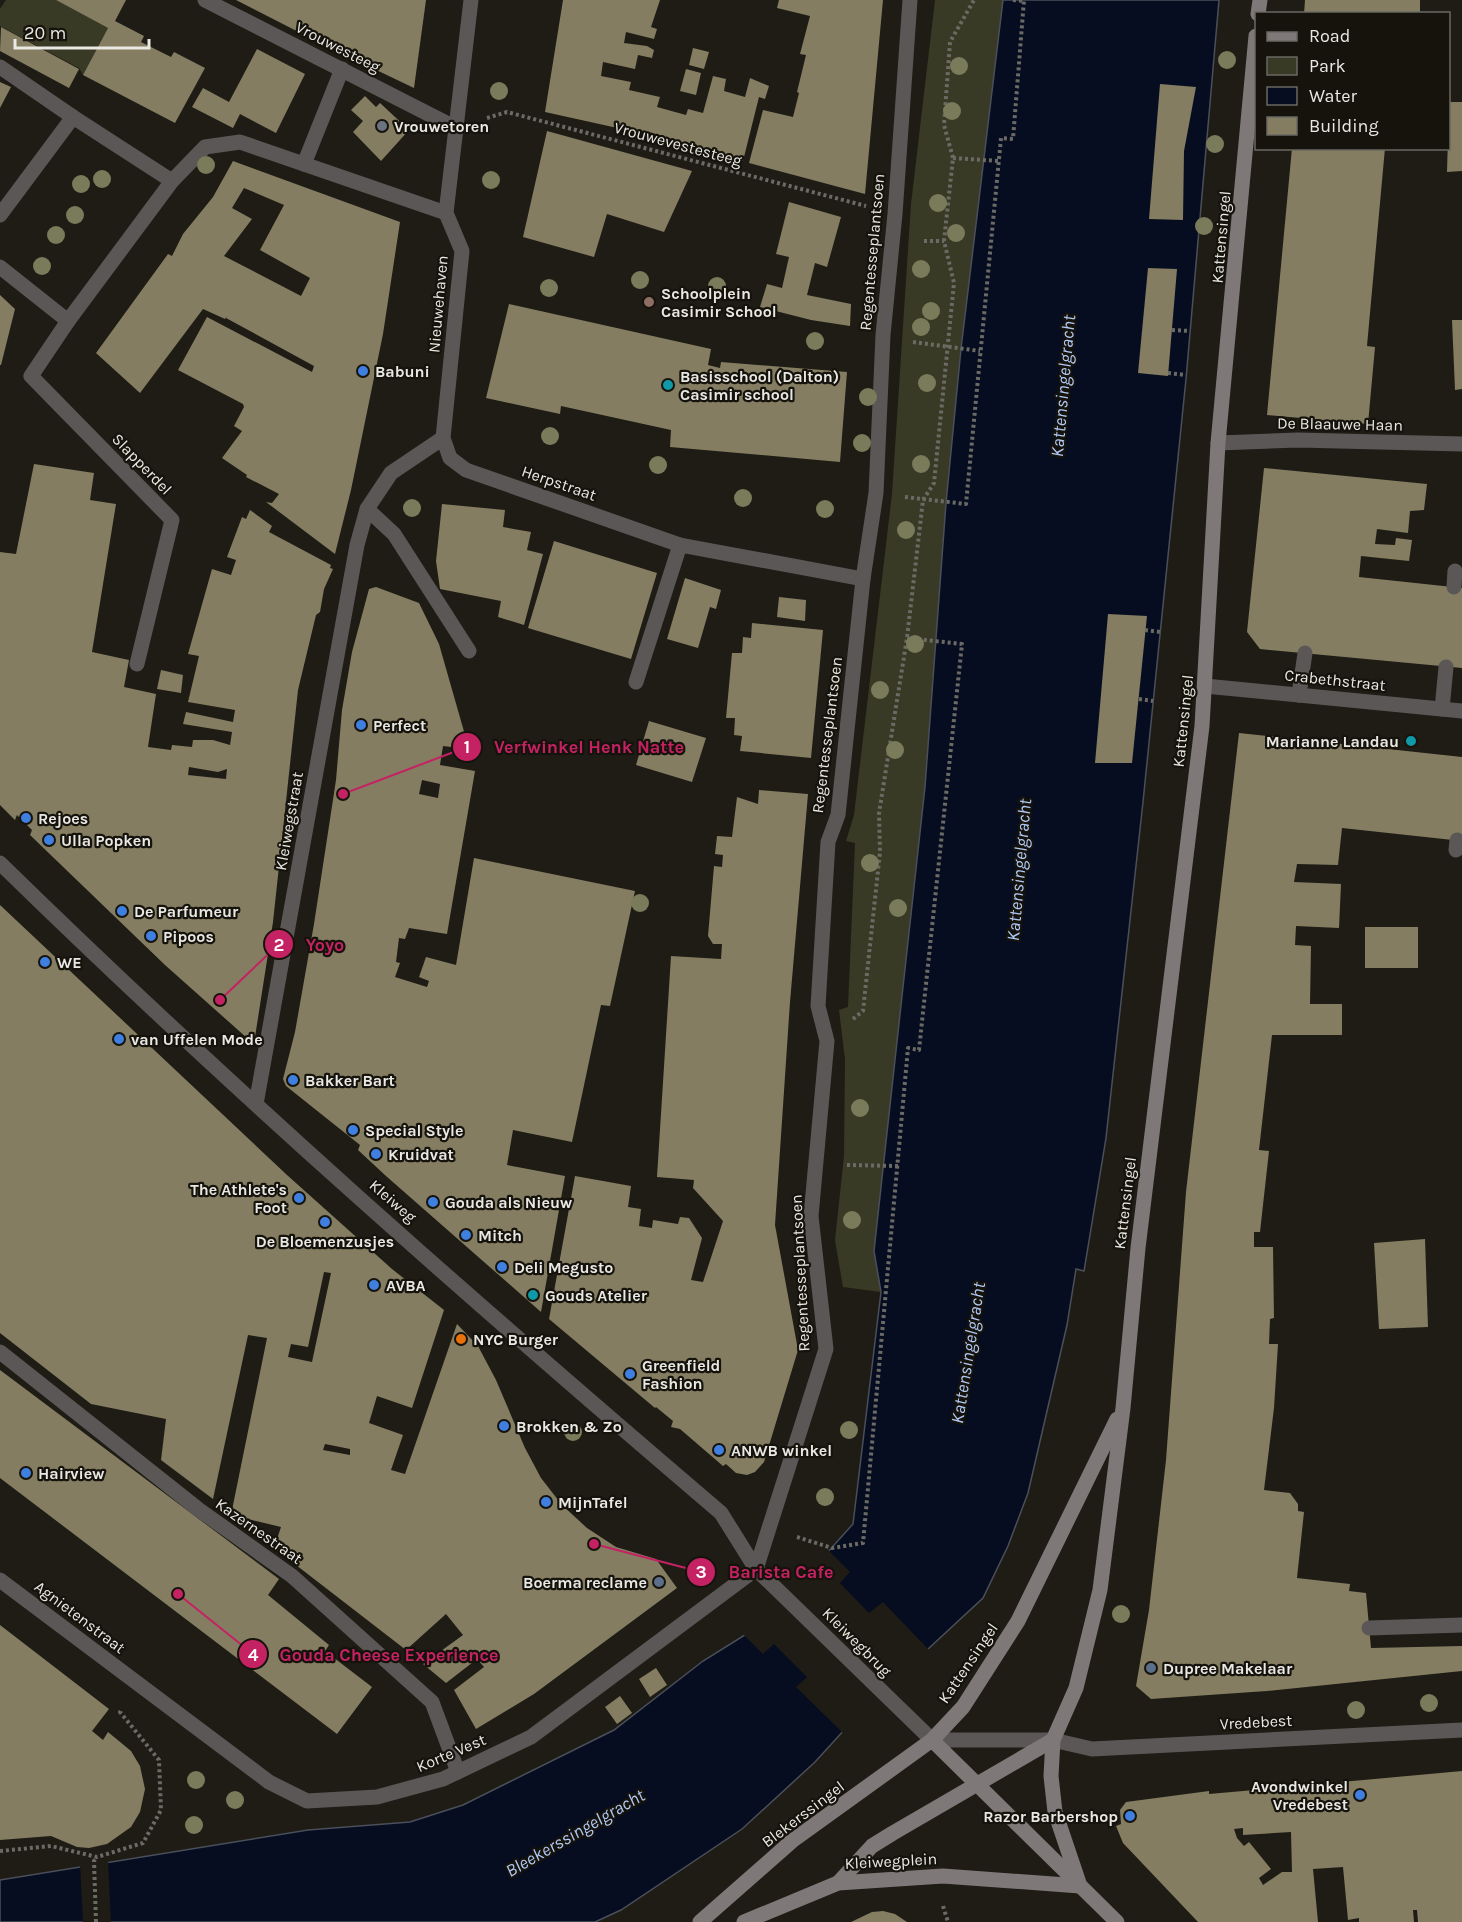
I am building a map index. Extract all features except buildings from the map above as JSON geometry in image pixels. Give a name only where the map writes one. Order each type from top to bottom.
[{"type":"main road","name":"Kattensingel","points":[[1053,1740],[1076,1688],[1100,1590],[1123,1408],[1138,1248],[1205,686],[1218,443],[1255,57]]},
{"type":"main road","name":"Kattensingel","points":[[932,1740],[963,1707],[1018,1621],[1123,1408]]},
{"type":"main road","points":[[932,1740],[1117,1922]]},
{"type":"main road","name":"Blekerssingel","points":[[700,1922],[792,1841],[932,1740]]},
{"type":"main road","name":"Kleiwegplein","points":[[837,1883],[872,1846],[1053,1740]]},
{"type":"main road","points":[[1053,1740],[1051,1776],[1055,1812],[1080,1886]]},
{"type":"main road","name":"Kleiwegplein","points":[[837,1883],[943,1876],[1080,1886]]},
{"type":"main road","points":[[744,1922],[837,1883]]},
{"type":"street","name":"Vrouwesteeg","points":[[205,0],[454,127]]},
{"type":"street","name":"Nieuwehaven","points":[[443,438],[462,251],[446,213],[454,127],[471,0]]},
{"type":"street","name":"Regentesseplantsoen","points":[[756,1569],[826,1349],[811,1216],[827,1041],[818,1006],[828,842],[838,815],[863,579],[876,493],[882,335],[895,214],[910,0]]},
{"type":"street","points":[[0,67],[172,181]]},
{"type":"street","points":[[304,164],[342,69]]},
{"type":"street","points":[[0,215],[74,117]]},
{"type":"street","name":"Slapperdel","points":[[137,664],[172,520],[31,376],[68,321],[172,181],[205,147],[240,142],[446,213]]},
{"type":"street","points":[[0,267],[68,321]]},
{"type":"street","points":[[443,438],[391,473],[367,509],[394,534],[469,651]]},
{"type":"street","name":"Herpstraat","points":[[443,438],[450,458],[466,470],[680,545],[863,579]]},
{"type":"street","name":"De Blaauwe Haan","points":[[1218,443],[1298,440],[1462,444]]},
{"type":"street","name":"Kleiwegstraat","points":[[256,1104],[357,545],[367,509]]},
{"type":"street","points":[[636,682],[680,545]]},
{"type":"street","points":[[1454,587],[1455,571]]},
{"type":"street","points":[[1299,694],[1305,653]]},
{"type":"street","points":[[1442,709],[1446,667]]},
{"type":"street","name":"Crabethstraat","points":[[1205,686],[1462,711]]},
{"type":"street","name":"Kleiweg","points":[[0,863],[111,971],[256,1104],[721,1513],[756,1569]]},
{"type":"street","name":"Kazernestraat","points":[[0,1352],[198,1509],[292,1576],[432,1702],[458,1772]]},
{"type":"street","name":"Kleiwegbrug","points":[[756,1569],[932,1740]]},
{"type":"street","name":"Korte Vest","points":[[138,1684],[268,1782],[307,1801],[378,1797],[442,1779],[531,1737],[756,1569]]},
{"type":"street","name":"Agnietenstraat","points":[[0,1580],[138,1684]]},
{"type":"street","points":[[1369,1628],[1462,1625]]},
{"type":"street","name":"Vredebest","points":[[1053,1740],[1092,1749],[1462,1730]]},
{"type":"street","points":[[932,1740],[1053,1740]]},
{"type":"path","points":[[827,1041],[863,1011],[880,852],[879,813],[907,638],[923,500],[934,483],[954,283],[944,241],[953,158],[944,125],[950,42],[974,0]]},
{"type":"path","points":[[876,493],[966,504],[1001,138],[1013,139],[1024,0],[1013,0]]},
{"type":"path","name":"Vrouwevestesteeg","points":[[454,127],[507,112],[895,214]]},
{"type":"path","points":[[953,158],[999,161]]},
{"type":"path","points":[[1172,330],[1190,331]]},
{"type":"path","points":[[882,335],[980,351]]},
{"type":"path","points":[[1168,373],[1186,375]]},
{"type":"path","points":[[1145,630],[1160,632]]},
{"type":"path","points":[[828,1546],[863,1543],[908,1048],[920,1050],[962,644],[907,638]]},
{"type":"path","points":[[1139,699],[1153,701]]},
{"type":"path","points":[[884,1164],[898,1166]]},
{"type":"path","points":[[0,1851],[51,1846],[95,1859],[142,1843],[161,1810],[159,1760],[120,1712],[138,1684]]},
{"type":"path","points":[[95,1859],[96,1922]]},
{"type":"green space","points":[[6,0],[56,0],[108,28],[83,75],[79,68],[0,26],[0,9]]},
{"type":"green space","points":[[935,0],[1003,0],[961,349],[946,503],[925,787],[874,1251],[881,1292],[843,1287],[835,1240],[844,1156],[845,1059],[839,1010],[848,1007],[855,843],[846,841],[854,815],[892,494],[911,204]]},
{"type":"water","points":[[1003,0],[1219,0],[1186,379],[1106,1138],[1084,1271],[1076,1269],[1067,1325],[1028,1493],[1008,1546],[983,1598],[900,1675],[877,1668],[845,1698],[846,1728],[815,1762],[742,1829],[621,1910],[595,1922],[0,1922],[0,1880],[308,1830],[410,1822],[463,1805],[614,1730],[703,1661],[764,1623],[853,1524],[881,1292],[874,1251],[925,787],[946,503],[961,349]]},
{"type":"pier","points":[[827,1549],[850,1572],[840,1583],[869,1613],[883,1602],[930,1651],[901,1678],[878,1671],[848,1699],[849,1728],[844,1734],[796,1687],[807,1677],[774,1644],[763,1654],[741,1632],[762,1621]]},
{"type":"pier","points":[[108,1860],[111,1922],[83,1922],[80,1864]]},
{"type":"place","name":"Vrouwetoren","points":[[382,126]]},
{"type":"place","name":"Schoolplein Casimir School","points":[[649,302]]},
{"type":"place","name":"Babuni","points":[[363,371]]},
{"type":"place","name":"Basisschool (Dalton) Casimir school","points":[[668,385]]},
{"type":"place","name":"Perfect","points":[[361,725]]},
{"type":"place","name":"Marianne Landau","points":[[1411,741]]},
{"type":"place","name":"Verfwinkel Henk Natte","points":[[343,794]]},
{"type":"place","name":"Rejoes","points":[[26,818]]},
{"type":"place","name":"Ulla Popken","points":[[49,840]]},
{"type":"place","name":"De Parfumeur","points":[[122,911]]},
{"type":"place","name":"Pipoos","points":[[151,936]]},
{"type":"place","name":"WE","points":[[45,962]]},
{"type":"place","name":"Yoyo","points":[[220,1000]]},
{"type":"place","name":"van Uffelen Mode","points":[[119,1039]]},
{"type":"place","name":"Bakker Bart","points":[[293,1080]]},
{"type":"place","name":"Special Style","points":[[353,1130]]},
{"type":"place","name":"Kruidvat","points":[[376,1154]]},
{"type":"place","name":"The Athlete's Foot","points":[[299,1198]]},
{"type":"place","name":"Gouda als Nieuw","points":[[433,1202]]},
{"type":"place","name":"De Bloemenzusjes","points":[[325,1222]]},
{"type":"place","name":"Mitch","points":[[466,1235]]},
{"type":"place","name":"Deli Megusto","points":[[502,1267]]},
{"type":"place","name":"AVBA","points":[[374,1285]]},
{"type":"place","name":"Gouds Atelier","points":[[533,1295]]},
{"type":"place","name":"NYC Burger","points":[[461,1339]]},
{"type":"place","name":"Greenfield Fashion","points":[[630,1374]]},
{"type":"place","name":"Brokken & Zo","points":[[504,1426]]},
{"type":"place","name":"ANWB winkel","points":[[719,1450]]},
{"type":"place","name":"Hairview","points":[[26,1473]]},
{"type":"place","name":"MijnTafel","points":[[546,1502]]},
{"type":"place","name":"Barista Cafe","points":[[594,1544]]},
{"type":"place","name":"Boerma reclame","points":[[659,1582]]},
{"type":"place","name":"Gouda Cheese Experience","points":[[178,1594]]},
{"type":"place","name":"Dupree Makelaar","points":[[1151,1668]]},
{"type":"place","name":"Avondwinkel Vredebest","points":[[1360,1795]]},
{"type":"place","name":"Razor Barbershop","points":[[1130,1816]]},
{"type":"water label","name":"Kattensingelgracht","points":[[1063,386]]},
{"type":"water label","name":"Kattensingelgracht","points":[[1019,870]]},
{"type":"water label","name":"Kattensingelgracht","points":[[968,1353]]},
{"type":"water label","name":"Bleekerssingelgracht","points":[[575,1833]]}]
